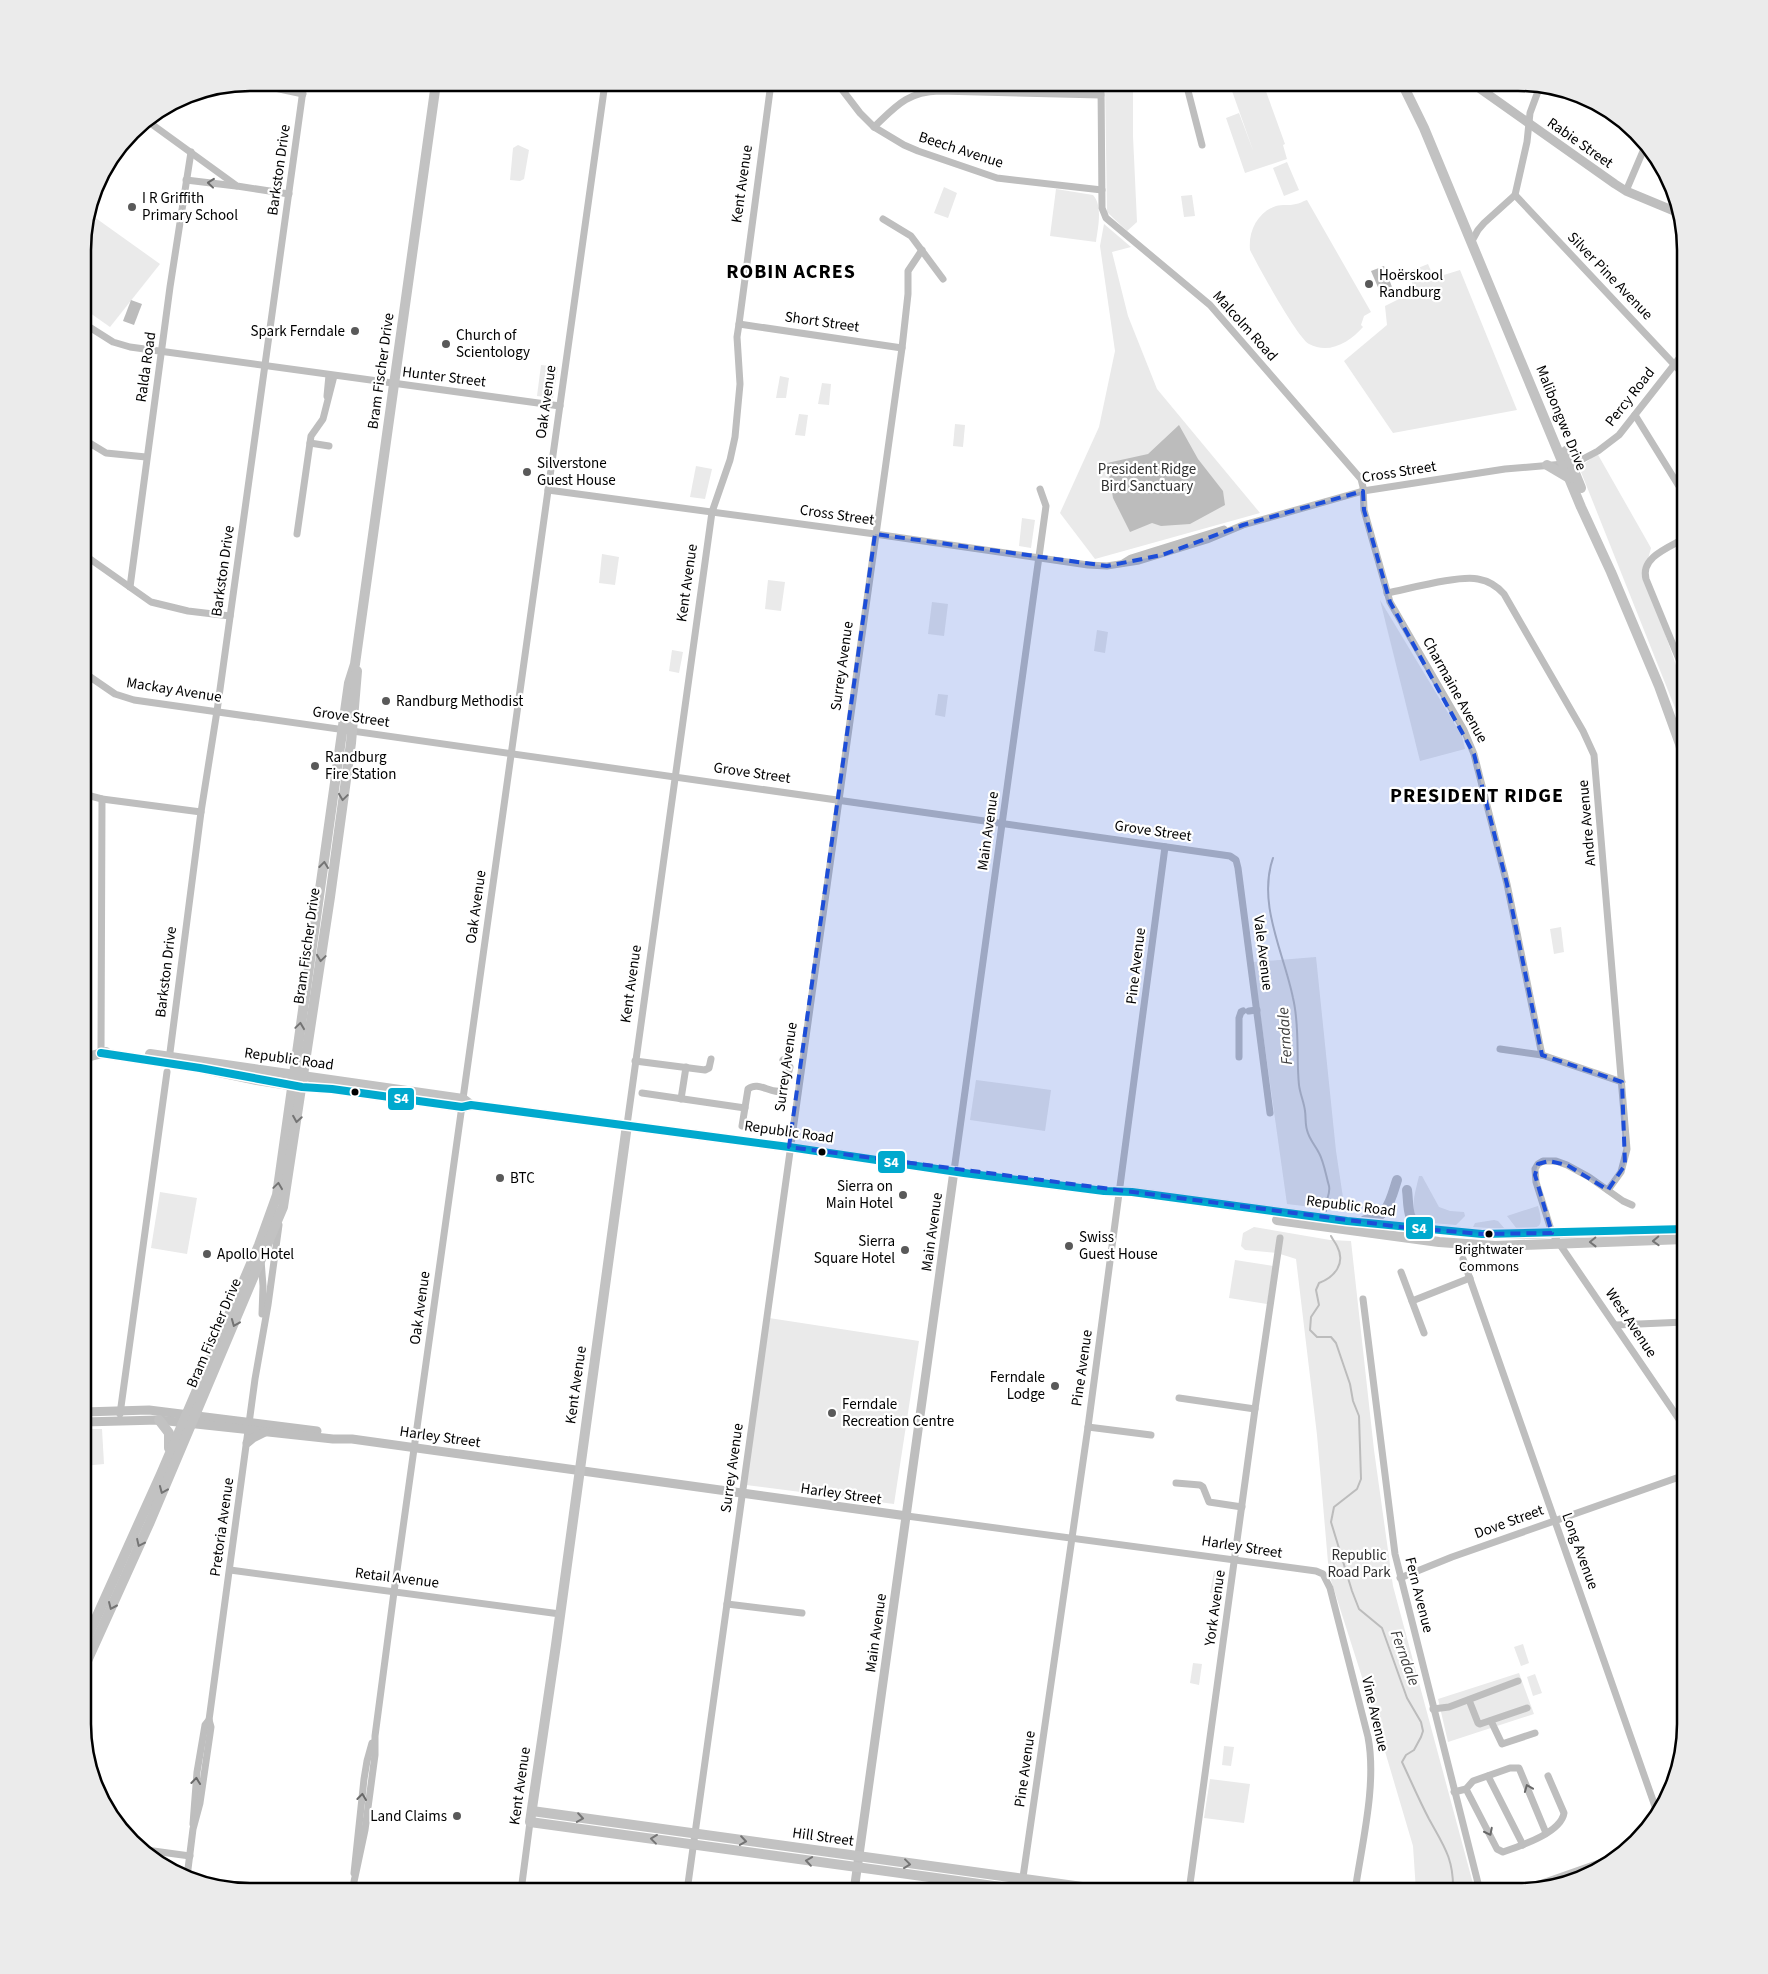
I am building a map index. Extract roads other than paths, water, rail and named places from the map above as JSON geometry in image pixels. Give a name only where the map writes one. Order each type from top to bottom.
[{"type":"main road","name":"Bram Fischer Drive","points":[[91,1650],[149,1524],[277,1195],[291,1086],[298,1075],[357,679],[355,664],[435,92]]},
{"type":"main road","name":"Malibongwe Drive","points":[[1406,92],[1427,135],[1556,448],[1572,462]]},
{"type":"main road","name":"Malibongwe Drive","points":[[1412,92],[1473,239],[1572,462],[1572,476],[1671,718],[1677,737]]},
{"type":"main road","points":[[1556,448],[1552,458],[1545,466],[1572,476]]},
{"type":"main road","name":"Malibongwe Drive","points":[[1572,476],[1601,540],[1677,725]]},
{"type":"main road","name":"Republic Road","points":[[91,1056],[101,1053],[291,1086],[465,1104],[789,1147],[1104,1191],[1439,1242],[1495,1246],[1677,1240]]},
{"type":"main road","name":"Republic Road","points":[[168,1064],[298,1075],[465,1104]]},
{"type":"main road","name":"Bram Fischer Drive","points":[[91,1627],[167,1456],[189,1418],[280,1215],[285,1197],[302,1087],[298,1075]]},
{"type":"main road","name":"Kent Avenue","points":[[530,1822],[627,1125]]},
{"type":"main road","points":[[1347,1221],[1370,1220],[1379,1217],[1387,1208],[1397,1180]]},
{"type":"main road","points":[[1407,1190],[1409,1216],[1413,1223],[1423,1229]]},
{"type":"main road","name":"Republic Road","points":[[1118,1194],[1347,1221],[1482,1234],[1677,1229]]},
{"type":"main road","points":[[159,1420],[169,1433],[167,1456]]},
{"type":"main road","name":"Hill Street","points":[[532,1811],[694,1839],[991,1883]]},
{"type":"main road","name":"Hill Street","points":[[530,1822],[694,1839]]},
{"type":"street","points":[[294,92],[303,94]]},
{"type":"street","name":"Oak Avenue","points":[[354,1883],[354,1862],[364,1779],[367,1761],[375,1736],[465,1104],[511,754],[604,92]]},
{"type":"street","name":"Kent Avenue","points":[[627,1125],[712,512],[730,460],[735,437],[740,384],[739,324],[770,92]]},
{"type":"street","name":"Beech Avenue","points":[[844,92],[874,127],[911,148],[987,176],[1102,190]]},
{"type":"street","points":[[874,127],[897,104],[908,97],[922,92]]},
{"type":"street","points":[[980,92],[1101,95]]},
{"type":"street","points":[[1188,92],[1202,145]]},
{"type":"street","name":"Rabie Street","points":[[1485,92],[1626,191],[1671,210]]},
{"type":"street","points":[[1473,239],[1478,230],[1515,195],[1527,142],[1530,113],[1537,93]]},
{"type":"street","name":"Barkston Drive","points":[[120,1415],[201,812],[217,711],[303,94]]},
{"type":"street","name":"Malcolm Road","points":[[1101,95],[1102,212],[1106,218],[1224,319],[1359,476],[1363,491]]},
{"type":"street","points":[[153,125],[237,186]]},
{"type":"street","name":"Ralda Road","points":[[130,587],[146,457],[191,152]]},
{"type":"street","points":[[1626,191],[1643,152]]},
{"type":"street","points":[[186,180],[289,194]]},
{"type":"street","name":"Silver Pine Avenue","points":[[1515,195],[1677,367]]},
{"type":"street","points":[[883,219],[911,236],[942,279]]},
{"type":"street","points":[[1467,223],[1474,225],[1484,224]]},
{"type":"street","name":"Surrey Avenue","points":[[688,1883],[789,1147],[902,348],[908,294],[908,271],[922,250]]},
{"type":"street","name":"Short Street","points":[[739,324],[902,348]]},
{"type":"street","name":"Hunter Street","points":[[92,329],[122,345],[162,352],[560,406]]},
{"type":"street","name":"Percy Road","points":[[1572,462],[1591,455],[1612,441],[1635,415],[1677,361]]},
{"type":"street","points":[[297,534],[310,444],[313,430],[322,419],[331,375]]},
{"type":"street","points":[[1635,415],[1677,482]]},
{"type":"street","points":[[92,444],[106,453],[146,457]]},
{"type":"street","points":[[310,444],[329,446]]},
{"type":"street","name":"Cross Street","points":[[548,490],[1099,566],[1123,563],[1131,558],[1229,528],[1363,491],[1505,469],[1572,462]]},
{"type":"street","name":"Main Avenue","points":[[855,1883],[1046,506],[1040,489]]},
{"type":"street","name":"Charmaine Avenue","points":[[1363,491],[1364,510],[1386,592],[1472,747],[1507,884],[1542,1055]]},
{"type":"street","points":[[1677,543],[1652,558],[1645,567],[1646,579],[1677,653]]},
{"type":"street","points":[[92,560],[145,599],[159,605],[230,616]]},
{"type":"street","name":"Andre Avenue","points":[[1386,592],[1467,578],[1482,580],[1497,586],[1504,594],[1583,731],[1594,755],[1622,1082],[1626,1158],[1622,1172],[1608,1190]]},
{"type":"street","name":"Mackay Avenue","points":[[92,678],[122,698],[267,719]]},
{"type":"street","name":"Grove Street","points":[[267,719],[1003,822],[1165,847],[1226,854],[1233,857]]},
{"type":"street","points":[[92,796],[201,812]]},
{"type":"street","points":[[101,1053],[102,799]]},
{"type":"street","name":"Pine Avenue","points":[[1025,1883],[1165,847]]},
{"type":"street","name":"Vale Avenue","points":[[1233,857],[1238,868],[1250,1011],[1270,1114]]},
{"type":"street","points":[[1240,1057],[1239,1018],[1241,1012],[1250,1011]]},
{"type":"street","points":[[1500,1049],[1542,1055],[1622,1082]]},
{"type":"street","points":[[635,1061],[705,1070],[709,1068],[711,1059]]},
{"type":"street","points":[[742,1126],[748,1089],[750,1087],[756,1086],[779,1092],[784,1090],[790,1067],[783,1060]]},
{"type":"street","points":[[681,1099],[686,1067]]},
{"type":"street","points":[[642,1093],[745,1108]]},
{"type":"street","points":[[1552,1233],[1535,1175],[1538,1164],[1549,1161],[1567,1165],[1632,1205]]},
{"type":"street","name":"Pretoria Avenue","points":[[188,1869],[194,1830],[193,1806],[197,1772],[205,1725],[209,1720],[280,1215]]},
{"type":"street","name":"West Avenue","points":[[1552,1233],[1561,1243],[1677,1415]]},
{"type":"street","name":"York Avenue","points":[[1191,1883],[1280,1238]]},
{"type":"street","name":"Pretoria Avenue","points":[[259,1245],[264,1286],[262,1337]]},
{"type":"street","name":"Long Avenue","points":[[1463,1259],[1654,1804]]},
{"type":"street","points":[[1401,1272],[1424,1333]]},
{"type":"street","points":[[1412,1301],[1470,1278]]},
{"type":"street","name":"Fern Avenue","points":[[1362,1299],[1391,1533],[1400,1578],[1478,1883]]},
{"type":"street","points":[[1616,1325],[1677,1322]]},
{"type":"street","points":[[1179,1398],[1255,1409]]},
{"type":"street","points":[[91,1420],[149,1410],[189,1418]]},
{"type":"street","points":[[91,1413],[159,1420],[189,1418]]},
{"type":"street","name":"Harley Street","points":[[189,1418],[334,1434],[352,1439],[579,1471],[1236,1559],[1316,1571],[1325,1576]]},
{"type":"street","name":"Harley Street","points":[[249,1426],[268,1432],[333,1439],[352,1439]]},
{"type":"street","points":[[1088,1426],[1151,1435]]},
{"type":"street","points":[[247,1443],[256,1436],[268,1432]]},
{"type":"street","name":"Dove Street","points":[[1400,1578],[1677,1478]]},
{"type":"street","points":[[1176,1482],[1200,1485],[1203,1487],[1209,1502],[1242,1507]]},
{"type":"street","name":"Retail Avenue","points":[[230,1570],[560,1614]]},
{"type":"street","name":"Vine Avenue","points":[[1325,1576],[1330,1588],[1368,1737],[1371,1756],[1369,1790],[1357,1883]]},
{"type":"street","points":[[727,1604],[802,1613]]},
{"type":"street","points":[[1433,1709],[1449,1707],[1518,1681]]},
{"type":"street","points":[[1470,1700],[1479,1724],[1527,1708]]},
{"type":"street","points":[[1491,1721],[1502,1744],[1536,1733]]},
{"type":"street","points":[[1454,1792],[1466,1789],[1473,1781],[1510,1768],[1519,1768],[1546,1833]]},
{"type":"street","points":[[1488,1776],[1522,1846]]},
{"type":"street","points":[[1466,1789],[1499,1851],[1503,1852],[1537,1840],[1564,1816],[1548,1776]]},
{"type":"street","name":"Kent Avenue","points":[[522,1883],[530,1822]]},
{"type":"street","points":[[156,1851],[190,1856]]},
{"type":"waterway","name":"Ferndale","points":[[1273,858],[1269,875],[1270,911],[1295,1009],[1299,1085],[1306,1128],[1321,1157],[1329,1186],[1326,1211]]},
{"type":"waterway","name":"Ferndale","points":[[1331,1236],[1339,1252],[1339,1264],[1330,1277],[1319,1283],[1316,1290],[1319,1305],[1311,1317],[1310,1330],[1317,1337],[1331,1337],[1336,1343],[1359,1416],[1361,1479],[1357,1489],[1334,1507],[1331,1522],[1359,1609],[1382,1628],[1407,1698],[1421,1722],[1423,1731],[1421,1737],[1414,1750],[1406,1755],[1402,1762],[1425,1812],[1447,1853],[1452,1870],[1453,1883]]},
{"type":"place","name":"I R Griffith Primary School","points":[[132,207]]},
{"type":"place","name":"Hoërskool Randburg","points":[[1369,284]]},
{"type":"place","name":"Spark Ferndale","points":[[355,331]]},
{"type":"place","name":"Church of Scientology","points":[[446,344]]},
{"type":"place","name":"Silverstone Guest House","points":[[527,472]]},
{"type":"place","name":"Randburg Methodist","points":[[386,701]]},
{"type":"place","name":"Randburg Fire Station","points":[[315,766]]},
{"type":"place","name":"BTC","points":[[500,1178]]},
{"type":"place","name":"Sierra on Main Hotel","points":[[903,1195]]},
{"type":"place","name":"Brightwater Commons","points":[[1489,1234]]},
{"type":"place","name":"Swiss Guest House","points":[[1069,1246]]},
{"type":"place","name":"Sierra Square Hotel","points":[[905,1250]]},
{"type":"place","name":"Apollo Hotel","points":[[207,1254]]},
{"type":"place","name":"Ferndale Lodge","points":[[1055,1386]]},
{"type":"place","name":"Ferndale Recreation Centre","points":[[832,1413]]},
{"type":"place","name":"Land Claims","points":[[457,1816]]},
{"type":"district","name":"ROBIN ACRES","points":[[791,272]]},
{"type":"district","name":"PRESIDENT RIDGE","points":[[1477,796]]},
{"type":"park label","name":"President Ridge Bird Sanctuary","points":[[1147,478]]},
{"type":"park label","name":"Republic Road Park","points":[[1359,1564]]}]
